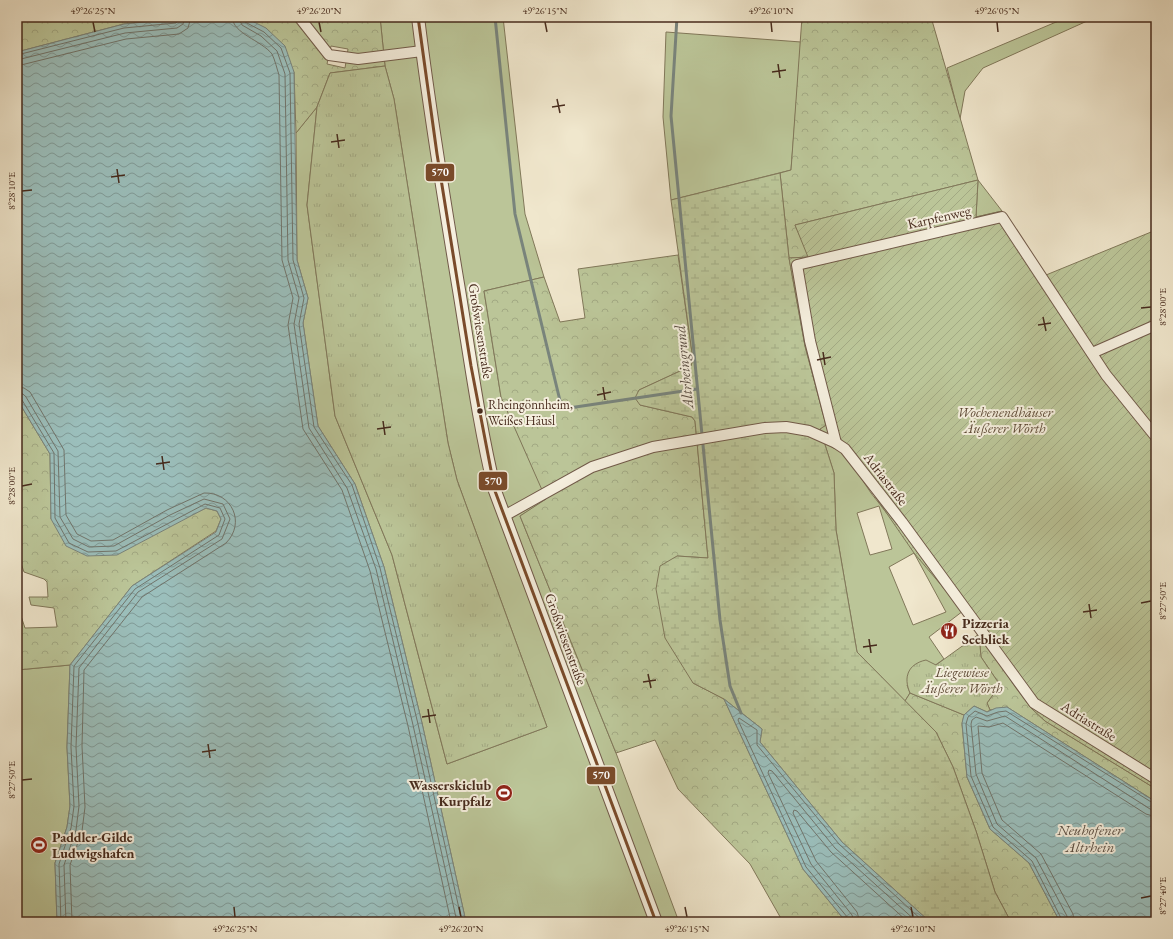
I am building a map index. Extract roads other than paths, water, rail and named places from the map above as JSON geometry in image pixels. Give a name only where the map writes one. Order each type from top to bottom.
[{"type":"street","points":[[299,17],[329,55],[358,59],[422,51]]},
{"type":"street","name":"Großwiesenstraße","points":[[418,17],[469,354],[488,459],[504,516],[656,922]]},
{"type":"street","name":"Karpfenweg","points":[[836,443],[810,341],[797,265],[1002,217],[1106,375],[1156,437]]},
{"type":"street","points":[[1092,353],[1156,325]]},
{"type":"street","name":"Adriastraße","points":[[504,516],[592,467],[653,447],[765,428],[786,427],[809,432],[836,443],[845,450],[902,522],[1034,703],[1156,779]]},
{"type":"water","points":[[195,17],[244,17],[266,28],[285,46],[294,72],[297,260],[308,298],[303,323],[318,426],[355,484],[384,567],[422,723],[466,922],[57,922],[55,863],[67,827],[70,806],[67,747],[70,665],[132,586],[216,532],[221,519],[217,511],[206,508],[117,555],[87,556],[66,546],[51,519],[50,454],[17,399],[17,52],[124,24]]},
{"type":"water","points":[[724,699],[762,729],[760,742],[842,842],[930,922],[846,922],[803,869]]},
{"type":"water","name":"Neuhofener Altrhein","points":[[974,706],[987,712],[996,708],[1007,707],[1156,802],[1156,922],[1060,922],[1029,863],[990,829],[967,777],[962,723],[964,715]]},
{"type":"waterway","points":[[495,17],[515,214],[562,409],[697,389]]},
{"type":"waterway","name":"Altrheingrund","points":[[677,17],[671,116],[720,620],[730,686],[741,713]]},
{"type":"place","name":"Rheingönnheim, Weißes Häusl","points":[[480,411]]},
{"type":"place","name":"Pizzeria Seeblick","points":[[949,631]]},
{"type":"place","name":"Wasserskiclub Kurpfalz","points":[[504,793]]},
{"type":"place","name":"Paddler-Gilde Ludwigshafen","points":[[39,845]]},
{"type":"park label","name":"Wochenendhäuser Äußerer Wörth","points":[[1005,420]]},
{"type":"park label","name":"Liegewiese Äußerer Wörth","points":[[962,680]]}]
